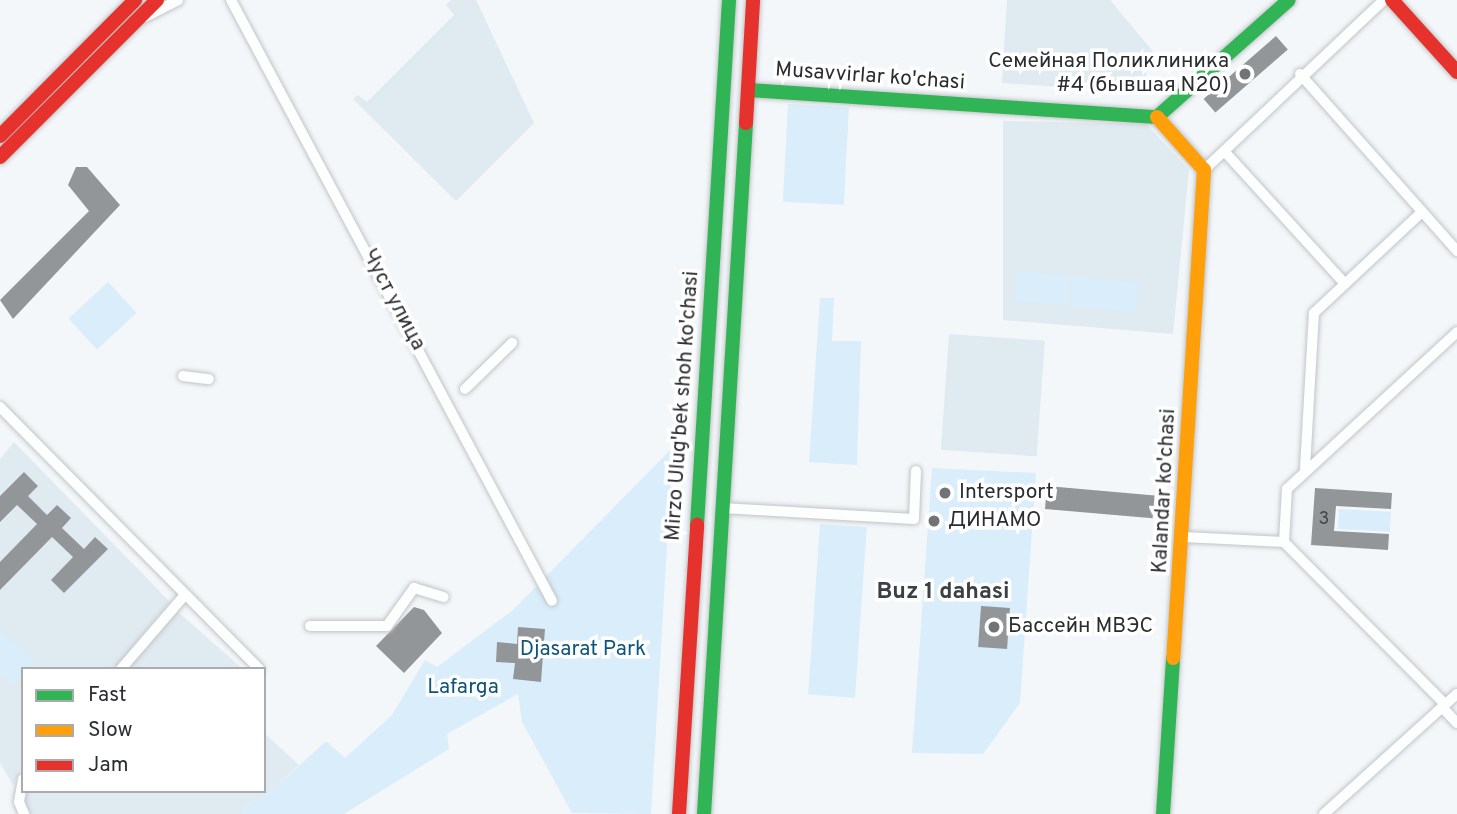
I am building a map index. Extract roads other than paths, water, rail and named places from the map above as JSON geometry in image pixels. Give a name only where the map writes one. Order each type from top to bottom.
[{"type":"main road","points":[[0,136],[135,0]]},
{"type":"main road","points":[[0,157],[157,0]]},
{"type":"main road","name":"Mirzo Ulug'bek shoh ko'chasi","points":[[679,814],[729,0]]},
{"type":"main road","points":[[704,814],[753,0]]},
{"type":"main road","points":[[1204,170],[1157,117],[1289,0]]},
{"type":"main road","points":[[1392,0],[1457,72]]},
{"type":"main road","points":[[1403,0],[1457,60]]},
{"type":"main road","name":"Musavvirlar ko'chasi","points":[[748,90],[1157,117]]},
{"type":"main road","points":[[719,161],[743,163]]},
{"type":"main road","name":"Kalandar ko'chasi","points":[[1163,814],[1184,537],[1204,170]]},
{"type":"street","points":[[135,22],[178,0]]},
{"type":"street","name":"Чуст улица","points":[[230,0],[552,601]]},
{"type":"street","points":[[1204,170],[1225,152],[1300,74],[1384,0]]},
{"type":"street","points":[[1300,74],[1457,251]]},
{"type":"street","points":[[1225,152],[1345,284]]},
{"type":"street","points":[[1305,468],[1311,323],[1317,310],[1422,212]]},
{"type":"street","points":[[1284,542],[1287,489],[1305,468],[1457,332]]},
{"type":"street","points":[[464,389],[512,343]]},
{"type":"street","points":[[183,376],[209,379]]},
{"type":"street","points":[[0,407],[257,667]]},
{"type":"street","points":[[722,508],[914,519],[916,471]]},
{"type":"street","points":[[1184,537],[1284,542],[1444,706],[1457,723]]},
{"type":"street","points":[[310,626],[387,626],[414,588],[444,597]]},
{"type":"street","points":[[123,667],[184,596]]},
{"type":"street","points":[[1324,814],[1457,694]]},
{"type":"street","points":[[21,790],[19,802],[24,814]]},
{"type":"place","name":"Семейная Поликлиника #4 (бывшая N20)","points":[[1245,74]]},
{"type":"place","name":"Intersport","points":[[945,493]]},
{"type":"place","name":"ДИНАМО","points":[[934,521]]},
{"type":"place","name":"Бассейн МВЭС","points":[[994,627]]},
{"type":"district","name":"Buz 1 dahasi","points":[[943,593]]},
{"type":"park label","name":"Djasarat Park","points":[[583,650]]},
{"type":"park label","name":"Lafarga","points":[[463,688]]}]
